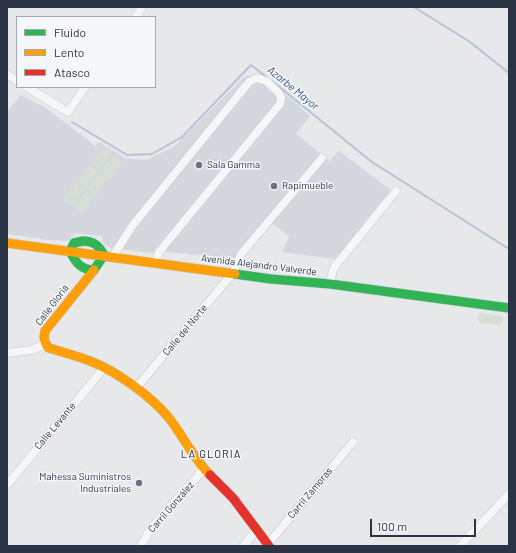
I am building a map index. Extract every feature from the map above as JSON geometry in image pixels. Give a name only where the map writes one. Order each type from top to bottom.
[{"type":"main road","name":"Avenida Alejandro Valverde","points":[[7,243],[156,262],[271,279],[330,284],[509,308]]},
{"type":"main road","points":[[70,251],[72,257],[80,266],[86,270],[94,270]]},
{"type":"main road","name":"Calle Gloria","points":[[44,344],[43,337],[45,331],[94,270],[108,256]]},
{"type":"main road","points":[[80,266],[84,274],[84,282]]},
{"type":"main road","points":[[44,344],[56,352],[90,362],[104,368],[136,388],[167,416],[204,469],[233,498],[268,545]]},
{"type":"street","points":[[137,16],[142,7]]},
{"type":"street","points":[[7,74],[16,80]]},
{"type":"street","points":[[108,256],[249,82],[257,78],[266,81],[279,93],[281,98],[280,104],[159,252],[156,262]]},
{"type":"street","points":[[29,88],[68,112],[85,88]]},
{"type":"street","name":"Calle del Norte","points":[[136,388],[233,273],[241,254],[322,158]]},
{"type":"street","points":[[330,284],[333,270],[336,265],[396,191]]},
{"type":"street","points":[[7,353],[32,350],[44,344]]},
{"type":"street","name":"Calle Levante","points":[[7,485],[104,368]]},
{"type":"street","name":"Carril Zamoras","points":[[268,545],[353,442]]},
{"type":"street","name":"Carril González","points":[[141,546],[149,531],[204,469]]},
{"type":"street","points":[[460,546],[509,494]]},
{"type":"street","points":[[244,546],[257,530]]},
{"type":"shaded area","points":[[257,74],[290,98],[310,116],[296,134],[330,161],[339,151],[391,190],[335,259],[282,252],[289,236],[267,219],[234,258],[156,251],[151,253],[111,248],[103,243],[102,236],[75,233],[68,241],[7,234],[7,112],[21,95],[46,108],[94,146],[99,142],[125,158],[146,160],[174,147],[244,77]]},
{"type":"shaded area","points":[[104,147],[112,154],[99,170],[91,163]]},
{"type":"shaded area","points":[[114,155],[122,162],[109,179],[101,171]]},
{"type":"shaded area","points":[[90,165],[98,172],[85,188],[77,182]]},
{"type":"shaded area","points":[[100,173],[108,180],[95,196],[87,189]]},
{"type":"shaded area","points":[[75,183],[84,189],[71,206],[63,199]]},
{"type":"shaded area","points":[[86,191],[94,197],[81,214],[73,207]]},
{"type":"shaded area","points":[[481,313],[501,316],[503,317],[503,321],[500,325],[480,323],[477,318]]},
{"type":"waterway","points":[[414,7],[470,42],[509,73]]},
{"type":"waterway","name":"Azarbe Mayor","points":[[72,122],[127,155],[152,154],[182,137],[251,65],[269,79]]},
{"type":"waterway","name":"Azarbe Mayor","points":[[272,81],[372,162],[509,249]]},
{"type":"traffic: fast","points":[[83,241],[96,245],[104,255],[94,270],[85,269],[79,265],[70,251],[74,243],[83,241]]},
{"type":"traffic: fast","points":[[235,274],[271,279],[330,284],[509,308]]},
{"type":"traffic: slow","points":[[7,243],[235,274]]},
{"type":"traffic: slow","points":[[94,270],[45,331],[44,338],[46,344],[49,348],[80,357],[100,365],[143,393],[169,418],[204,469],[210,475]]},
{"type":"traffic: jam","points":[[210,475],[233,498],[269,546]]},
{"type":"place","name":"Sala Gamma","points":[[199,165]]},
{"type":"place","name":"Rapimueble","points":[[274,186]]},
{"type":"place","name":"Mahessa Suministros Industriales","points":[[139,483]]},
{"type":"district","name":"LA GLORIA","points":[[211,454]]}]
